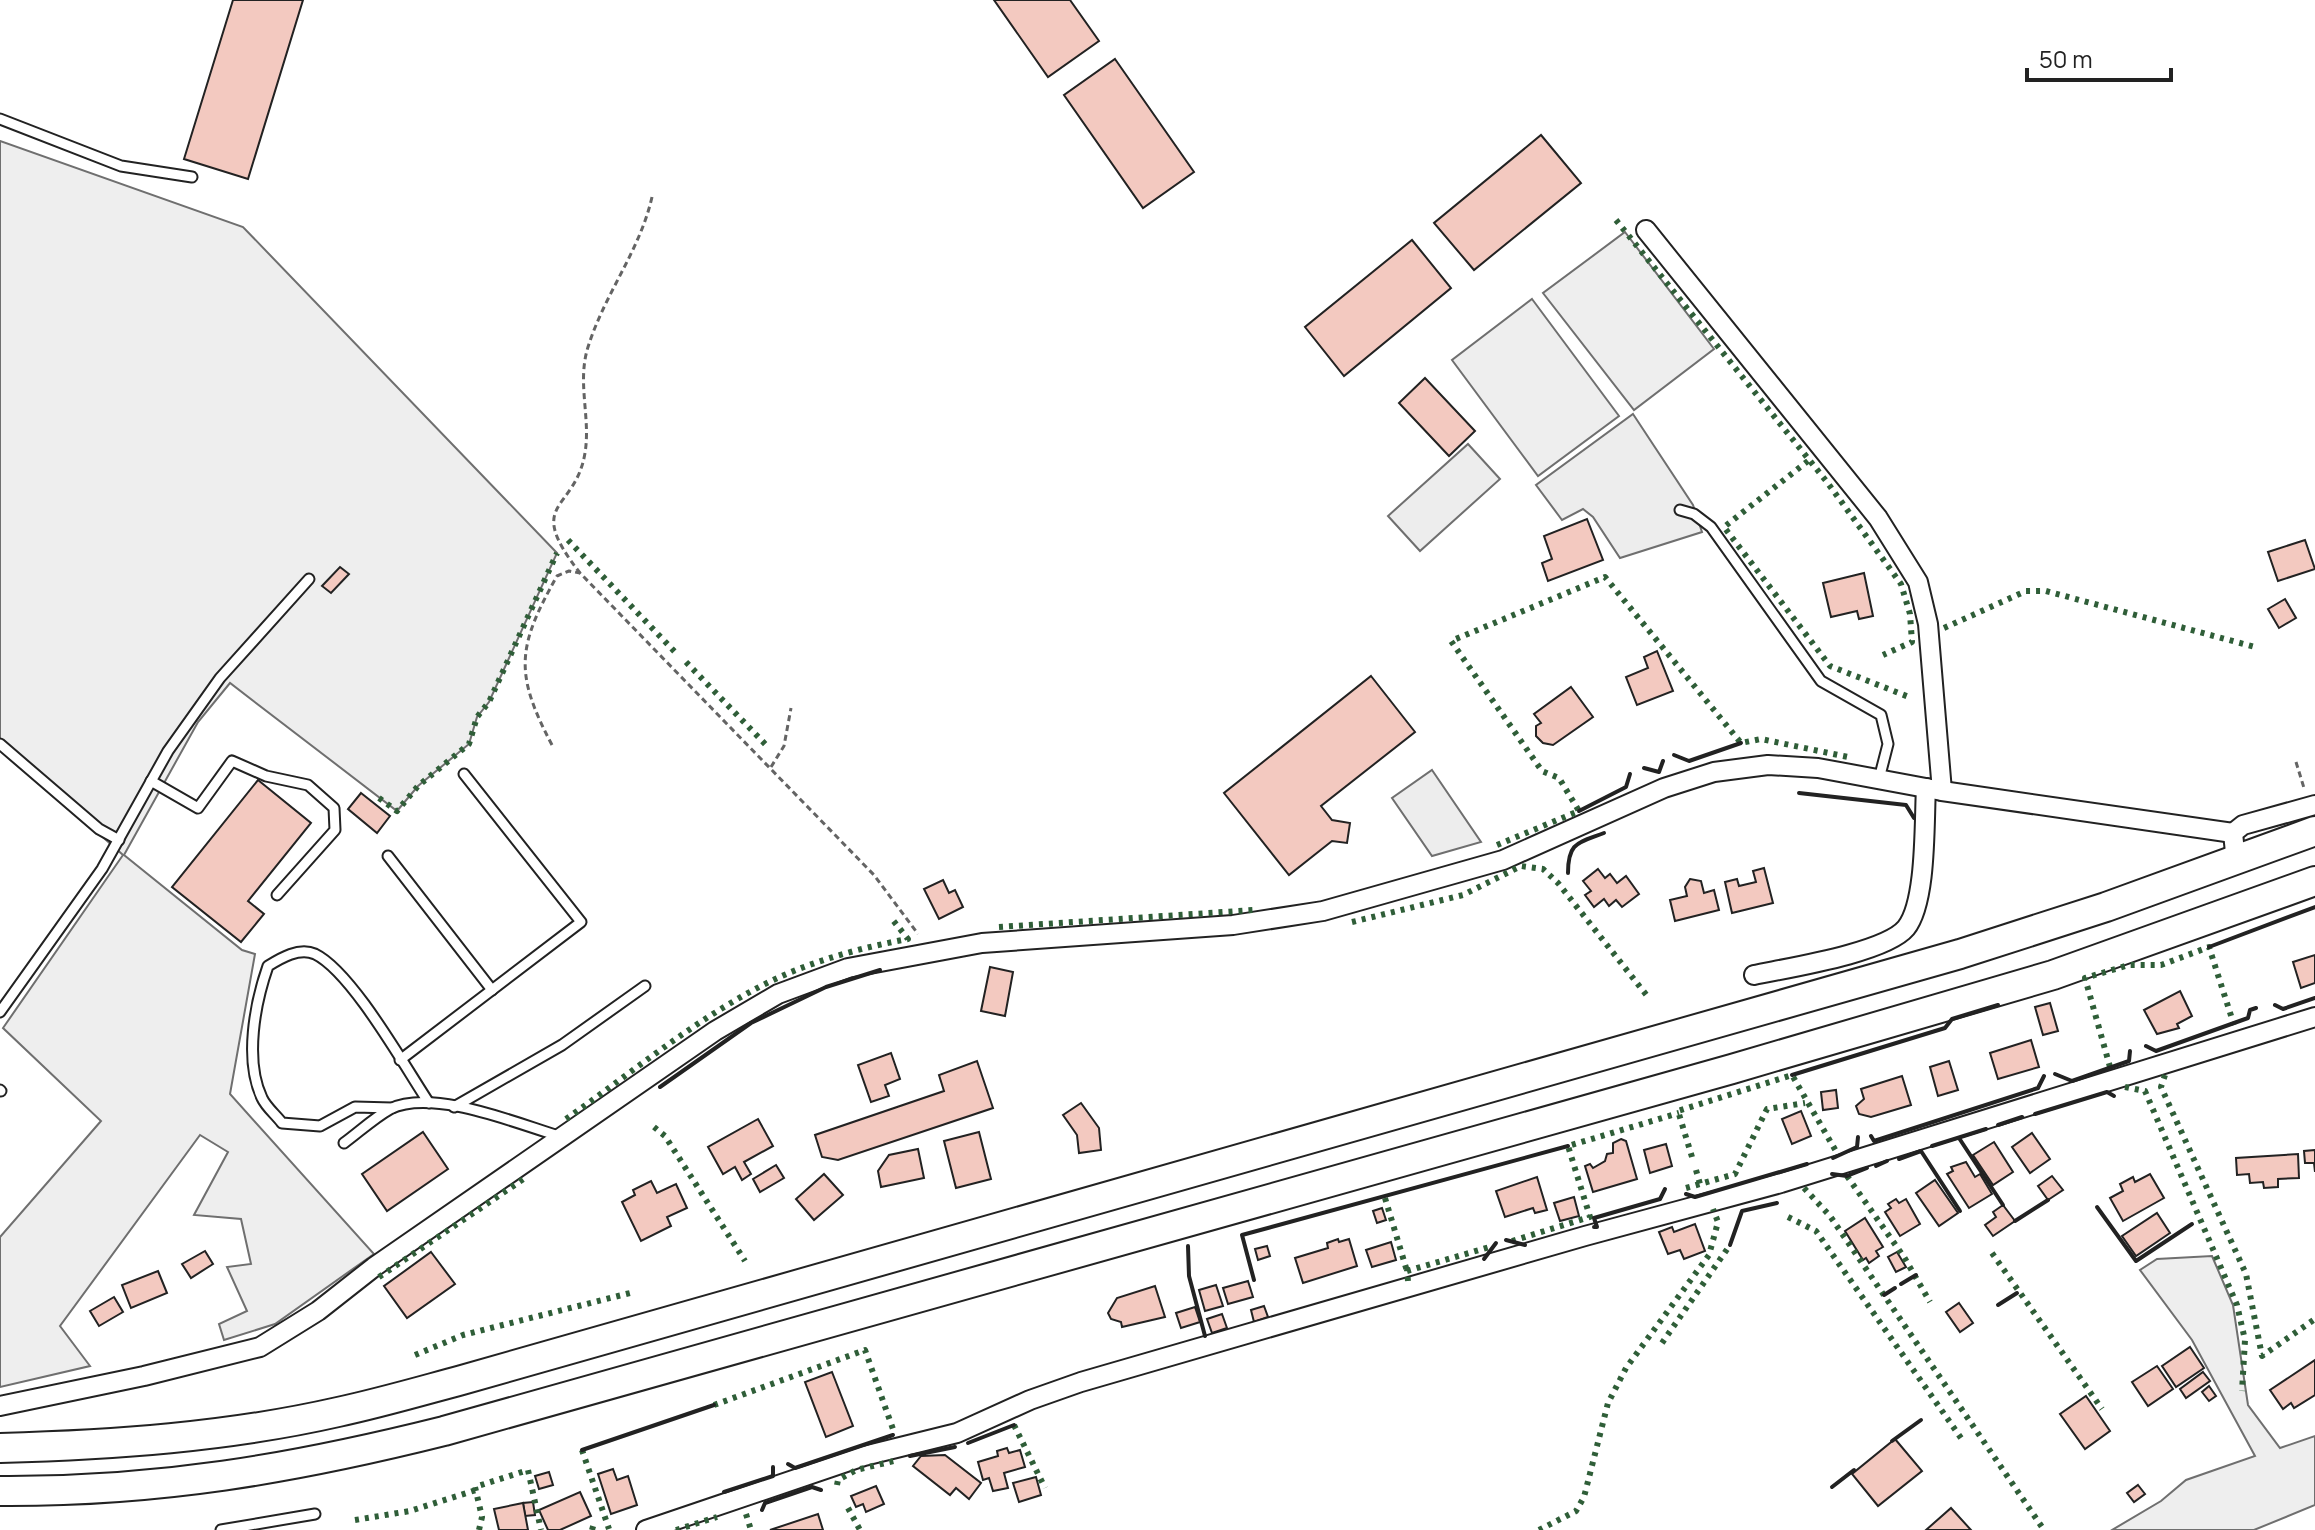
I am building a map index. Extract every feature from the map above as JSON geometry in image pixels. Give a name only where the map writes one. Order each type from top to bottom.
[{"type":"highway","points":[[0,1448],[94,1446],[217,1432],[337,1412],[462,1380],[1933,962],[2236,862],[2313,814]]},
{"type":"highway","points":[[0,1491],[71,1492],[184,1482],[320,1462],[459,1427],[2053,975],[2315,881]]},
{"type":"street","points":[[1646,230],[1878,518],[1918,582],[1928,624],[1934,789],[1916,906],[1906,928],[1866,949],[1754,975]]},
{"type":"street","points":[[0,1406],[144,1376],[260,1347],[318,1311],[374,1267],[756,1005],[848,968],[928,951],[1057,936],[1233,925],[1323,911],[1503,860],[1664,788],[1714,772],[1768,765],[1818,768],[1934,789],[2233,833],[2243,825],[2313,814]]},
{"type":"street","points":[[2233,833],[2236,862]]},
{"type":"street","points":[[646,1530],[864,1456],[957,1433],[1030,1400],[1081,1382],[1781,1183],[2315,1017]]},
{"type":"lane","points":[[0,119],[121,166],[192,177]]},
{"type":"lane","points":[[1680,510],[1694,514],[1711,527],[1821,681],[1881,715],[1888,744],[1879,779]]},
{"type":"lane","points":[[0,1012],[102,869],[151,781],[220,678],[309,579]]},
{"type":"lane","points":[[0,744],[99,829],[119,840]]},
{"type":"lane","points":[[151,781],[198,808],[232,761],[266,776],[308,785],[334,808],[335,830],[277,895]]},
{"type":"lane","points":[[400,1060],[581,922],[464,774]]},
{"type":"lane","points":[[388,856],[492,990]]},
{"type":"lane","points":[[429,1103],[363,1004],[332,968],[313,953],[289,954],[268,966],[259,990],[253,1071],[263,1100],[282,1123],[320,1126],[355,1107],[392,1108],[429,1103],[565,1138]]},
{"type":"lane","points":[[454,1107],[562,1045],[645,986]]},
{"type":"lane","points":[[344,1143],[392,1108]]},
{"type":"lane","points":[[221,1530],[315,1514]]},
{"type":"path","points":[[652,197],[644,231],[589,344],[582,394],[585,453],[579,474],[555,511],[554,528],[561,548],[580,573],[874,875],[905,914],[928,951]]},
{"type":"path","points":[[552,745],[531,704],[524,680],[525,658],[533,629],[557,576],[569,571],[580,573]]},
{"type":"path","points":[[771,767],[784,746],[791,708]]},
{"type":"path","points":[[2296,762],[2313,814]]},
{"type":"shaded area","points":[[0,141],[243,227],[557,553],[489,702],[477,717],[469,744],[418,786],[397,811],[230,683],[198,722],[124,855],[242,950],[255,954],[230,1094],[374,1254],[275,1324],[224,1340],[219,1324],[247,1311],[227,1267],[251,1264],[241,1219],[194,1215],[228,1152],[200,1135],[60,1326],[90,1366],[0,1387],[0,1237],[101,1121],[3,1028],[123,855],[0,746]]},
{"type":"shaded area","points":[[1625,232],[1714,349],[1634,410],[1543,293]]},
{"type":"shaded area","points":[[1532,299],[1619,416],[1538,476],[1452,360]]},
{"type":"shaded area","points":[[1633,414],[1693,505],[1702,532],[1620,558],[1593,517],[1583,509],[1562,520],[1536,485]]},
{"type":"shaded area","points":[[1468,444],[1500,479],[1420,551],[1388,516]]},
{"type":"shaded area","points":[[1432,770],[1481,842],[1432,856],[1392,798]]},
{"type":"shaded area","points":[[2212,1256],[2233,1305],[2248,1405],[2280,1448],[2315,1436],[2315,1505],[2254,1530],[2112,1530],[2161,1501],[2186,1480],[2255,1456],[2192,1340],[2140,1270],[2157,1259]]},
{"type":"building","points":[[233,0],[303,0],[248,179],[184,159]]},
{"type":"building","points":[[994,0],[1070,0],[1099,41],[1048,77]]},
{"type":"building","points":[[1115,59],[1194,172],[1143,208],[1064,95]]},
{"type":"building","points":[[1541,135],[1581,183],[1474,270],[1434,223]]},
{"type":"building","points":[[1412,240],[1451,288],[1344,376],[1305,327]]},
{"type":"building","points":[[1425,378],[1475,431],[1449,456],[1399,403]]},
{"type":"building","points":[[1587,519],[1603,560],[1548,581],[1542,563],[1552,559],[1544,536]]},
{"type":"building","points":[[2305,540],[2315,569],[2278,581],[2268,552]]},
{"type":"building","points":[[340,567],[349,574],[331,593],[322,586]]},
{"type":"building","points":[[1864,573],[1873,616],[1859,619],[1857,611],[1831,617],[1823,583]]},
{"type":"building","points":[[2285,599],[2296,618],[2279,628],[2268,609]]},
{"type":"building","points":[[1657,651],[1673,691],[1637,705],[1626,677],[1648,668],[1644,657]]},
{"type":"building","points":[[1371,676],[1415,732],[1321,806],[1332,820],[1350,823],[1347,843],[1332,841],[1289,875],[1224,793]]},
{"type":"building","points":[[1571,687],[1593,717],[1553,745],[1543,743],[1536,736],[1536,726],[1541,723],[1534,714]]},
{"type":"building","points":[[258,780],[311,823],[248,901],[264,914],[241,942],[172,887]]},
{"type":"building","points":[[361,793],[390,816],[377,833],[348,809]]},
{"type":"building","points":[[1764,868],[1773,903],[1732,913],[1725,882],[1737,879],[1739,886],[1756,882],[1753,871]]},
{"type":"building","points":[[1598,869],[1605,878],[1610,874],[1617,883],[1626,876],[1639,894],[1622,907],[1616,900],[1609,906],[1604,899],[1594,907],[1585,895],[1591,891],[1583,881]]},
{"type":"building","points":[[1690,879],[1701,881],[1704,893],[1714,890],[1719,910],[1675,921],[1670,900],[1687,896],[1685,887]]},
{"type":"building","points":[[943,880],[949,893],[955,890],[963,907],[939,919],[924,889]]},
{"type":"building","points":[[2315,955],[2315,983],[2301,988],[2293,962]]},
{"type":"building","points":[[990,967],[1013,972],[1005,1016],[981,1011]]},
{"type":"building","points":[[2180,991],[2192,1016],[2177,1024],[2179,1028],[2157,1034],[2144,1010]]},
{"type":"building","points":[[2050,1003],[2058,1031],[2043,1035],[2035,1007]]},
{"type":"building","points":[[2031,1040],[2039,1067],[1998,1079],[1990,1053]]},
{"type":"building","points":[[891,1053],[900,1079],[885,1085],[889,1096],[871,1102],[858,1065]]},
{"type":"building","points":[[977,1061],[993,1108],[838,1160],[822,1157],[815,1135],[944,1091],[939,1075]]},
{"type":"building","points":[[1949,1061],[1958,1090],[1938,1096],[1930,1067]]},
{"type":"building","points":[[1902,1076],[1911,1105],[1871,1117],[1859,1114],[1856,1106],[1864,1099],[1861,1089]]},
{"type":"building","points":[[1836,1090],[1838,1108],[1823,1110],[1821,1092]]},
{"type":"building","points":[[1081,1103],[1099,1128],[1101,1150],[1079,1153],[1077,1135],[1063,1115]]},
{"type":"building","points":[[1801,1111],[1811,1136],[1792,1144],[1782,1119]]},
{"type":"building","points":[[758,1119],[773,1146],[744,1162],[751,1174],[742,1180],[735,1167],[723,1174],[708,1147]]},
{"type":"building","points":[[423,1132],[448,1169],[387,1211],[362,1174]]},
{"type":"building","points":[[979,1132],[991,1179],[956,1188],[944,1141]]},
{"type":"building","points":[[2032,1133],[2050,1159],[2030,1173],[2012,1147]]},
{"type":"building","points":[[1621,1139],[1626,1141],[1637,1179],[1593,1192],[1585,1166],[1590,1164],[1593,1168],[1605,1161],[1607,1154],[1613,1153],[1613,1143]]},
{"type":"building","points":[[1994,1142],[2013,1172],[1993,1185],[1973,1155]]},
{"type":"building","points":[[1666,1144],[1672,1166],[1650,1173],[1644,1150]]},
{"type":"building","points":[[918,1149],[924,1178],[881,1187],[878,1171],[889,1155]]},
{"type":"building","points":[[2315,1150],[2315,1172],[2314,1163],[2305,1163],[2304,1151]]},
{"type":"building","points":[[2298,1154],[2299,1178],[2278,1179],[2278,1187],[2264,1188],[2263,1182],[2250,1183],[2249,1174],[2237,1175],[2236,1158]]},
{"type":"building","points":[[1966,1162],[1975,1177],[1980,1174],[1992,1194],[1969,1208],[1947,1174],[1953,1171],[1951,1167]]},
{"type":"building","points":[[776,1165],[784,1178],[760,1192],[753,1179]]},
{"type":"building","points":[[824,1174],[843,1195],[814,1220],[796,1199]]},
{"type":"building","points":[[2150,1174],[2164,1198],[2123,1221],[2110,1198],[2123,1191],[2120,1184],[2133,1177],[2135,1182]]},
{"type":"building","points":[[2052,1176],[2063,1190],[2048,1200],[2038,1186]]},
{"type":"building","points":[[1537,1177],[1547,1210],[1535,1213],[1533,1208],[1505,1217],[1496,1191]]},
{"type":"building","points":[[1935,1180],[1958,1213],[1939,1226],[1916,1193]]},
{"type":"building","points":[[651,1181],[657,1193],[676,1184],[687,1208],[667,1217],[671,1226],[641,1241],[622,1202],[635,1195],[633,1190]]},
{"type":"building","points":[[1574,1197],[1579,1216],[1560,1221],[1554,1203]]},
{"type":"building","points":[[1896,1199],[1899,1203],[1906,1199],[1920,1224],[1900,1236],[1885,1212],[1891,1208],[1888,1204]]},
{"type":"building","points":[[2003,1205],[2015,1221],[1993,1236],[1985,1225],[1996,1217],[1993,1212]]},
{"type":"building","points":[[1382,1208],[1386,1220],[1377,1223],[1373,1211]]},
{"type":"building","points":[[2157,1213],[2170,1233],[2136,1256],[2122,1236]]},
{"type":"building","points":[[1865,1218],[1883,1247],[1876,1251],[1879,1256],[1869,1263],[1866,1258],[1863,1260],[1845,1231]]},
{"type":"building","points":[[1695,1224],[1705,1251],[1684,1259],[1680,1250],[1668,1254],[1659,1232],[1672,1227],[1674,1232]]},
{"type":"building","points":[[1338,1239],[1339,1242],[1349,1239],[1357,1266],[1303,1283],[1295,1258],[1328,1248],[1327,1243]]},
{"type":"building","points":[[1391,1242],[1396,1260],[1372,1267],[1366,1250]]},
{"type":"building","points":[[1267,1246],[1270,1256],[1258,1260],[1255,1249]]},
{"type":"building","points":[[205,1251],[213,1264],[191,1278],[182,1264]]},
{"type":"building","points":[[431,1252],[455,1284],[407,1318],[384,1286]]},
{"type":"building","points":[[1897,1252],[1906,1267],[1896,1272],[1888,1257]]},
{"type":"building","points":[[158,1271],[167,1293],[131,1308],[122,1285]]},
{"type":"building","points":[[1248,1281],[1253,1297],[1228,1304],[1223,1288]]},
{"type":"building","points":[[1216,1285],[1223,1306],[1205,1311],[1199,1290]]},
{"type":"building","points":[[1155,1286],[1165,1317],[1122,1327],[1121,1322],[1111,1319],[1108,1313],[1117,1298]]},
{"type":"building","points":[[114,1297],[123,1312],[99,1326],[90,1311]]},
{"type":"building","points":[[1959,1303],[1973,1323],[1960,1332],[1946,1312]]},
{"type":"building","points":[[1264,1306],[1268,1317],[1254,1322],[1251,1310]]},
{"type":"building","points":[[1195,1307],[1200,1322],[1181,1328],[1176,1313]]},
{"type":"building","points":[[1222,1314],[1227,1328],[1212,1333],[1207,1319]]},
{"type":"building","points":[[2190,1347],[2204,1368],[2176,1387],[2162,1366]]},
{"type":"building","points":[[2315,1360],[2315,1395],[2294,1408],[2291,1403],[2283,1409],[2270,1390]]},
{"type":"building","points":[[2157,1366],[2173,1389],[2148,1406],[2132,1382]]},
{"type":"building","points":[[832,1372],[853,1426],[826,1437],[805,1382]]},
{"type":"building","points":[[2203,1372],[2210,1381],[2186,1398],[2180,1389]]},
{"type":"building","points":[[2209,1386],[2216,1396],[2209,1401],[2202,1392]]},
{"type":"building","points":[[2086,1396],[2110,1431],[2085,1449],[2060,1414]]},
{"type":"building","points":[[1895,1439],[1922,1471],[1878,1506],[1852,1474]]},
{"type":"building","points":[[1007,1448],[1009,1453],[1020,1450],[1025,1467],[1004,1473],[1008,1488],[993,1491],[989,1478],[983,1480],[978,1462],[998,1456],[997,1451]]},
{"type":"building","points":[[945,1455],[981,1483],[969,1499],[956,1488],[950,1495],[913,1466],[921,1456]]},
{"type":"building","points":[[613,1469],[617,1480],[628,1476],[637,1505],[611,1514],[598,1474]]},
{"type":"building","points":[[549,1472],[553,1485],[539,1489],[535,1476]]},
{"type":"building","points":[[1036,1477],[1041,1495],[1019,1502],[1013,1483]]},
{"type":"building","points":[[2138,1485],[2145,1494],[2134,1502],[2127,1493]]},
{"type":"building","points":[[876,1486],[884,1504],[866,1512],[863,1504],[856,1507],[851,1496]]},
{"type":"building","points":[[580,1492],[591,1516],[560,1530],[548,1530],[539,1510]]},
{"type":"building","points":[[533,1502],[535,1515],[525,1516],[523,1503]]},
{"type":"building","points":[[523,1503],[528,1530],[499,1530],[494,1509]]},
{"type":"building","points":[[1951,1508],[1971,1530],[1926,1530]]},
{"type":"building","points":[[818,1514],[823,1530],[770,1530]]},
{"type":"hedge","points":[[1616,220],[1827,482],[1901,584],[1910,614],[1912,642],[1883,655]]},
{"type":"hedge","points":[[1808,461],[1724,527],[1830,666],[1909,697]]},
{"type":"hedge","points":[[568,540],[675,652]]},
{"type":"hedge","points":[[379,798],[397,811],[418,786],[469,744],[477,717],[489,702],[557,553]]},
{"type":"hedge","points":[[1497,845],[1579,811],[1559,778],[1542,771],[1451,641],[1605,577],[1741,743],[1761,739],[1848,757]]},
{"type":"hedge","points":[[1944,628],[2026,591],[2046,591],[2255,647]]},
{"type":"hedge","points":[[686,662],[768,747]]},
{"type":"hedge","points":[[1352,922],[1463,895],[1521,866],[1543,869],[1558,883],[1648,997]]},
{"type":"hedge","points":[[999,927],[1253,910]]},
{"type":"hedge","points":[[566,1119],[687,1031],[763,985],[834,957],[908,939],[892,919]]},
{"type":"hedge","points":[[2110,1067],[2085,978],[2129,965],[2161,965],[2209,947],[2234,1025]]},
{"type":"hedge","points":[[1692,1157],[1678,1111],[1792,1075],[1837,1153]]},
{"type":"hedge","points":[[2165,1075],[2161,1087],[2246,1274],[2262,1356],[2315,1319]]},
{"type":"hedge","points":[[2125,1087],[2145,1091],[2237,1305],[2245,1340],[2242,1391]]},
{"type":"hedge","points":[[1686,1188],[1735,1174],[1767,1109],[1805,1103]]},
{"type":"hedge","points":[[1512,1241],[1590,1217],[1568,1146],[1679,1113]]},
{"type":"hedge","points":[[654,1127],[665,1136],[745,1261]]},
{"type":"hedge","points":[[1696,1170],[1700,1184]]},
{"type":"hedge","points":[[379,1277],[528,1176]]},
{"type":"hedge","points":[[1847,1176],[1904,1257],[1930,1302]]},
{"type":"hedge","points":[[1804,1188],[1830,1216],[2044,1530]]},
{"type":"hedge","points":[[1385,1198],[1407,1271]]},
{"type":"hedge","points":[[1539,1530],[1576,1511],[1584,1497],[1608,1403],[1626,1368],[1709,1255],[1718,1222],[1713,1209]]},
{"type":"hedge","points":[[1788,1217],[1816,1231],[1961,1438]]},
{"type":"hedge","points":[[1662,1343],[1730,1245]]},
{"type":"hedge","points":[[1408,1281],[1407,1271],[1493,1246]]},
{"type":"hedge","points":[[1992,1253],[2102,1409]]},
{"type":"hedge","points":[[415,1355],[463,1335],[634,1292]]},
{"type":"hedge","points":[[714,1405],[865,1350],[894,1432]]},
{"type":"hedge","points":[[1014,1425],[1045,1488]]},
{"type":"hedge","points":[[582,1450],[609,1529]]},
{"type":"hedge","points":[[837,1485],[838,1480],[856,1470],[894,1461]]},
{"type":"hedge","points":[[479,1530],[482,1517],[475,1487],[528,1470],[541,1530]]},
{"type":"hedge","points":[[355,1520],[410,1511],[476,1490]]},
{"type":"hedge","points":[[848,1508],[860,1530]]},
{"type":"hedge","points":[[746,1514],[751,1530]]},
{"type":"hedge","points":[[676,1530],[717,1517]]},
{"type":"hedge","points":[[592,1530],[594,1523]]},
{"type":"wall","points":[[1674,755],[1689,761],[1741,743]]},
{"type":"wall","points":[[1644,768],[1659,772],[1663,761]]},
{"type":"wall","points":[[1579,811],[1626,787],[1630,774]]},
{"type":"wall","points":[[1799,793],[1906,805],[1914,818]]},
{"type":"wall","points":[[1568,873],[1570,855],[1576,845],[1604,833]]},
{"type":"wall","points":[[2209,947],[2315,907]]},
{"type":"wall","points":[[660,1087],[751,1023],[826,987],[880,970]]},
{"type":"wall","points":[[2275,1005],[2283,1009],[2315,998]]},
{"type":"wall","points":[[1792,1075],[1945,1028],[1952,1019],[1998,1005]]},
{"type":"wall","points":[[2146,1046],[2156,1051],[2248,1018],[2250,1010],[2256,1008]]},
{"type":"wall","points":[[2055,1074],[2072,1081],[2129,1061],[2130,1051]]},
{"type":"wall","points":[[1871,1136],[1874,1141],[2038,1088],[2044,1076]]},
{"type":"wall","points":[[2035,1114],[2107,1092],[2114,1096]]},
{"type":"wall","points":[[1998,1125],[2022,1117]]},
{"type":"wall","points":[[1932,1146],[1986,1129]]},
{"type":"wall","points":[[1833,1158],[1857,1147],[1858,1137]]},
{"type":"wall","points":[[1959,1138],[2003,1205]]},
{"type":"wall","points":[[1254,1280],[1242,1235],[1568,1146]]},
{"type":"wall","points":[[1899,1159],[1921,1151],[1960,1211]]},
{"type":"wall","points":[[1876,1166],[1887,1161]]},
{"type":"wall","points":[[1686,1194],[1695,1197],[1807,1164]]},
{"type":"wall","points":[[1832,1174],[1847,1176],[1867,1168]]},
{"type":"wall","points":[[1594,1227],[1597,1227],[1594,1218],[1660,1199],[1665,1189]]},
{"type":"wall","points":[[2015,1221],[2048,1200]]},
{"type":"wall","points":[[1730,1245],[1742,1211],[1777,1203]]},
{"type":"wall","points":[[2097,1207],[2136,1261],[2192,1224]]},
{"type":"wall","points":[[1506,1240],[1525,1245]]},
{"type":"wall","points":[[1484,1259],[1496,1243]]},
{"type":"wall","points":[[1188,1246],[1189,1276],[1205,1336]]},
{"type":"wall","points":[[1901,1284],[1916,1275]]},
{"type":"wall","points":[[1884,1295],[1895,1288]]},
{"type":"wall","points":[[1998,1305],[2017,1293]]},
{"type":"wall","points":[[582,1450],[714,1405]]},
{"type":"wall","points":[[1892,1441],[1921,1420]]},
{"type":"wall","points":[[968,1443],[1014,1425]]},
{"type":"wall","points":[[788,1464],[795,1468],[893,1435]]},
{"type":"wall","points":[[910,1456],[955,1447]]},
{"type":"wall","points":[[724,1492],[773,1476],[773,1467]]},
{"type":"wall","points":[[1832,1487],[1854,1470]]},
{"type":"wall","points":[[762,1510],[765,1503],[812,1487],[821,1490]]}]
